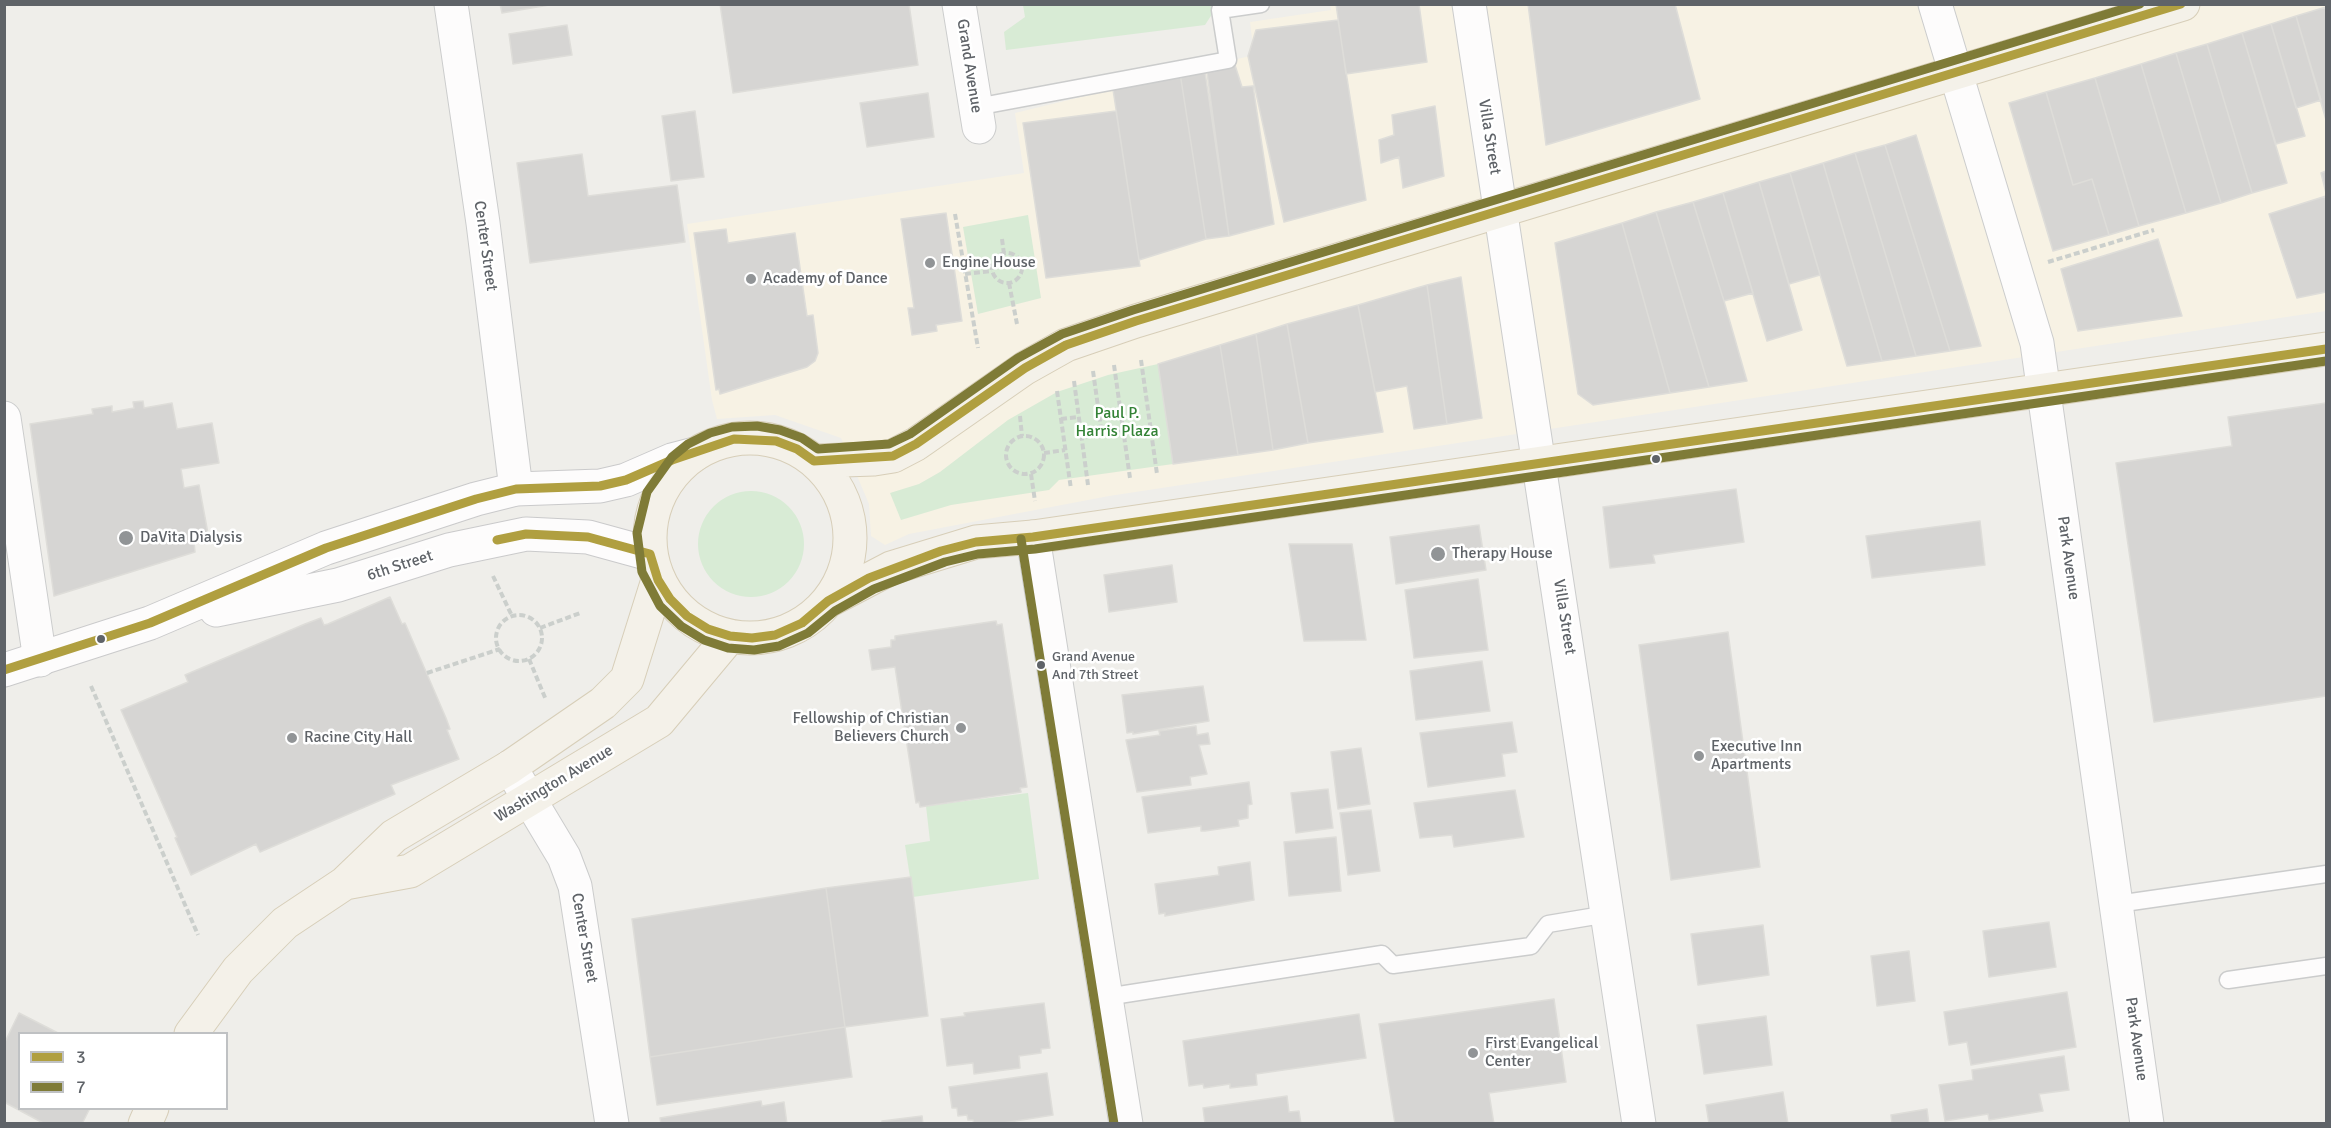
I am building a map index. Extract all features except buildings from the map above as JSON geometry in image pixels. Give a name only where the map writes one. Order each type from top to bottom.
[{"type":"main road","points":[[814,461],[866,460],[893,456],[916,444],[1015,374],[1066,345],[1136,321],[1454,227],[1501,210],[2182,4]]},
{"type":"main road","points":[[828,601],[842,577],[848,558],[850,537],[848,515],[841,495],[814,461],[797,449],[776,441],[756,438],[724,442],[695,454],[673,473],[658,497],[652,515],[654,567],[670,599],[687,616],[708,629],[730,636],[752,638],[775,635],[802,623],[828,601],[869,578],[941,551],[976,542],[1033,537],[2326,349]]},
{"type":"main road","name":"Washington Avenue","points":[[192,1032],[217,996],[261,946],[285,923],[345,883],[394,836],[510,767],[603,703],[627,679],[654,567]]},
{"type":"main road","name":"Washington Avenue","points":[[345,883],[410,871],[659,721],[730,636]]},
{"type":"main road","points":[[145,1124],[151,1110]]},
{"type":"street","name":"Center Street","points":[[450,4],[483,223],[516,489]]},
{"type":"street","name":"Grand Avenue","points":[[959,4],[978,117]]},
{"type":"street","name":"Villa Street","points":[[1469,4],[1541,463],[1639,1124]]},
{"type":"street","name":"Park Avenue","points":[[1935,4],[2037,343],[2147,1124]]},
{"type":"street","points":[[4,418],[40,660]]},
{"type":"street","name":"6th Street","points":[[4,670],[150,623],[326,548],[476,499],[516,489],[600,486],[626,480],[672,460],[695,454]]},
{"type":"street","name":"6th Street","points":[[150,623],[338,585],[449,550],[526,534],[588,537],[654,567]]},
{"type":"street","points":[[1033,537],[1126,1124]]},
{"type":"street","name":"Center Street","points":[[510,767],[564,857],[575,886],[612,1124]]},
{"type":"lane","points":[[978,117],[1228,60],[1220,10],[1261,4]]},
{"type":"lane","points":[[2116,904],[2326,874]]},
{"type":"lane","points":[[1106,997],[1382,954],[1393,965],[1531,946],[1548,924],[1608,914]]},
{"type":"lane","points":[[2228,980],[2326,966]]},
{"type":"path","points":[[955,214],[978,348]]},
{"type":"path","points":[[2015,271],[2154,230]]},
{"type":"path","points":[[1002,238],[1004,254]]},
{"type":"path","points":[[1004,254],[1017,257],[1022,265],[1021,275],[1009,283],[1000,282],[992,271],[996,258],[1004,254]]},
{"type":"path","points":[[1022,265],[1035,263]]},
{"type":"path","points":[[965,274],[992,271]]},
{"type":"path","points":[[1009,283],[1017,324]]},
{"type":"path","points":[[1141,360],[1157,474]]},
{"type":"path","points":[[1114,364],[1130,478]]},
{"type":"path","points":[[1093,370],[1102,435]]},
{"type":"path","points":[[1073,377],[1088,485]]},
{"type":"path","points":[[1056,384],[1071,489]]},
{"type":"path","points":[[1018,404],[1022,436]]},
{"type":"path","points":[[1061,419],[1079,417]]},
{"type":"path","points":[[1082,437],[1150,428]]},
{"type":"path","points":[[1022,436],[1034,438],[1044,453],[1041,466],[1031,474],[1024,475],[1012,470],[1006,458],[1008,446],[1022,436]]},
{"type":"path","points":[[1044,453],[1065,450]]},
{"type":"path","points":[[1031,474],[1035,501]]},
{"type":"path","points":[[492,574],[512,616]]},
{"type":"path","points":[[540,628],[580,613]]},
{"type":"path","points":[[512,616],[527,616],[540,628],[542,640],[540,648],[529,659],[514,660],[500,649],[498,632],[505,620],[512,616]]},
{"type":"path","points":[[427,673],[500,649]]},
{"type":"path","points":[[529,659],[550,710]]},
{"type":"path","points":[[91,686],[198,935]]},
{"type":"shaded area","points":[[1330,5],[2326,5],[2326,311],[1109,496],[909,534],[885,545],[871,536],[869,504],[841,438],[775,415],[717,419],[712,400],[687,224],[1024,173],[1015,113],[1254,55],[1250,22],[1331,10]]},
{"type":"green space","points":[[1023,5],[1218,5],[1205,25],[1006,50],[1004,32],[1025,17]]},
{"type":"green space","points":[[1028,215],[1041,298],[978,314],[963,227]]},
{"type":"green space","name":"Paul P. Harris Plaza","points":[[1158,364],[1173,464],[1059,480],[1049,490],[951,505],[901,520],[890,493],[919,484],[940,472],[1008,420],[1057,392],[1108,375]]},
{"type":"green space","points":[[751,491],[771,495],[789,506],[800,524],[804,544],[800,564],[789,582],[771,593],[751,597],[731,593],[713,582],[702,564],[698,544],[702,524],[713,506],[731,495]]},
{"type":"green space","points":[[1028,793],[1039,879],[913,897],[905,845],[930,841],[926,806]]},
{"type":"transit line","name":"7","points":[[2140,4],[1133,310],[1062,334],[1018,358],[910,434],[889,444],[818,449],[802,438],[780,430],[757,426],[732,427],[710,433],[688,444],[672,457],[647,492],[637,533],[642,572],[660,606],[681,626],[704,640],[728,648],[754,650],[779,646],[808,633],[835,611],[874,589],[945,562],[978,554],[1035,549],[2326,361]]},
{"type":"transit line","name":"3","points":[[4,670],[150,623],[326,548],[476,499],[516,489],[600,486],[626,480],[672,460],[734,439],[776,441],[797,449],[814,461],[893,456],[916,444],[1025,368],[1066,345],[1136,321],[2181,4]]},
{"type":"transit line","name":"3","points":[[497,540],[526,534],[588,537],[650,554],[658,580],[670,599],[687,616],[708,629],[730,636],[752,638],[775,635],[802,623],[828,601],[869,578],[941,551],[976,542],[1033,537],[2326,349]]},
{"type":"transit line","name":"7","points":[[1021,539],[1114,1124]]},
{"type":"place","name":"Engine House","points":[[930,263]]},
{"type":"place","name":"Academy of Dance","points":[[751,279]]},
{"type":"place","name":"DaVita Dialysis","points":[[126,538]]},
{"type":"place","name":"Therapy House","points":[[1438,554]]},
{"type":"place","name":"Grand Avenue And 7th Street","points":[[1041,665]]},
{"type":"place","name":"Fellowship of Christian Believers Church","points":[[961,728]]},
{"type":"place","name":"Racine City Hall","points":[[292,738]]},
{"type":"place","name":"Executive Inn Apartments","points":[[1699,756]]},
{"type":"place","name":"First Evangelical Center","points":[[1473,1053]]}]
